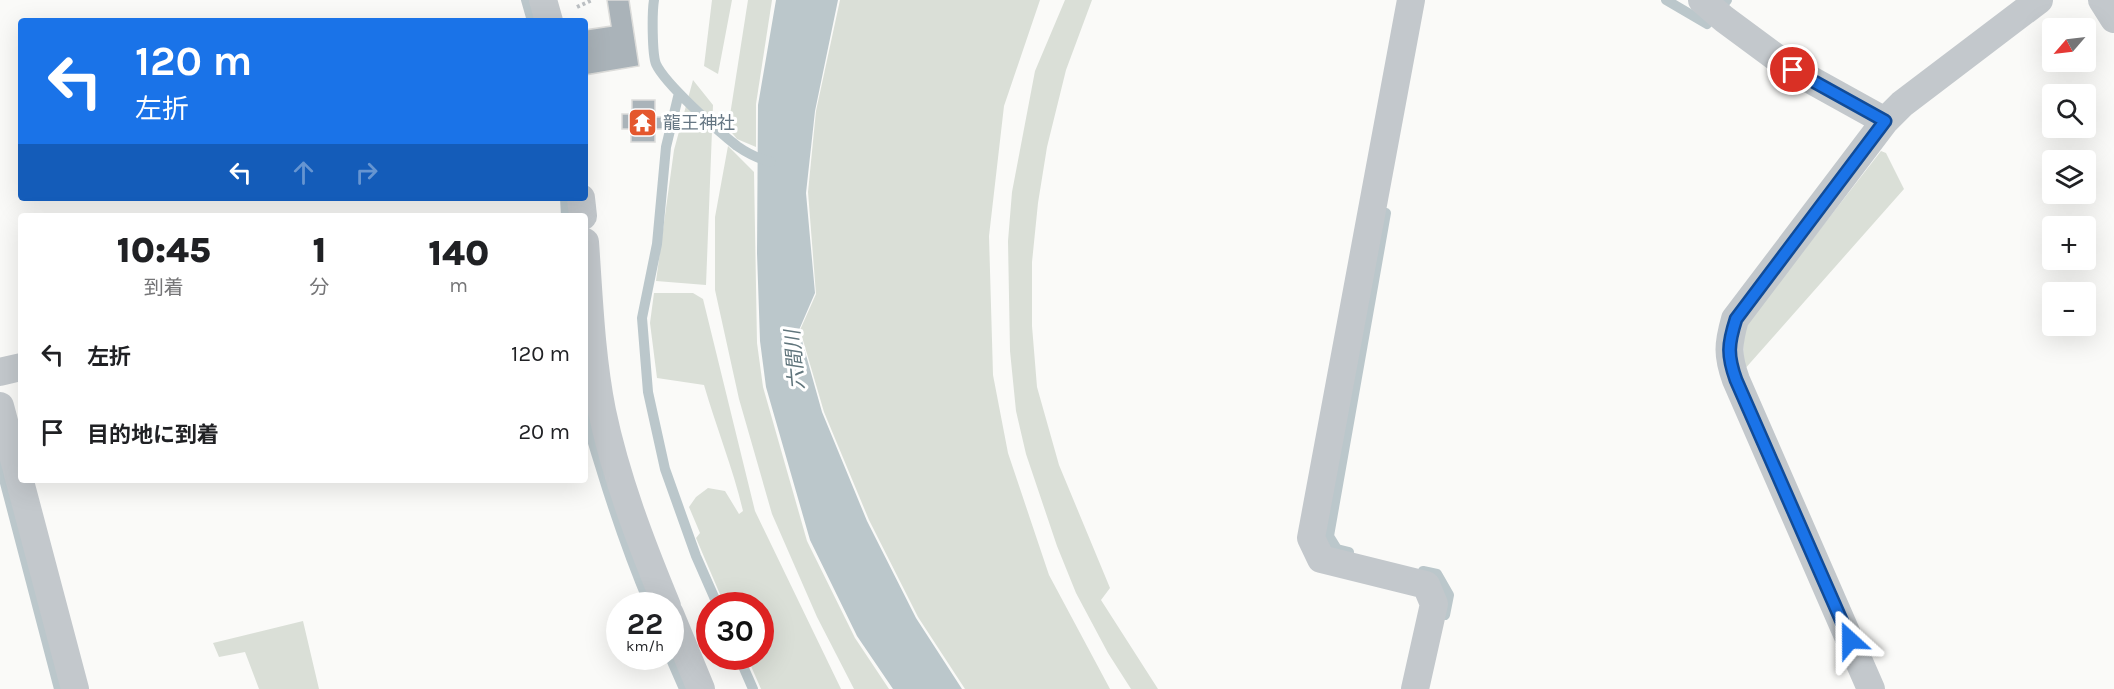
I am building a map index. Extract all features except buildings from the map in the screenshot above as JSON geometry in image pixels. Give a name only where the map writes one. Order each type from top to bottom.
[{"type":"street","points":[[543,0],[548,18]]},
{"type":"street","points":[[1411,0],[1311,538],[1321,559],[1426,585],[1434,604],[1415,689]]},
{"type":"street","points":[[1871,689],[1736,380],[1729,360],[1729,341],[1736,319],[1885,121],[1902,104],[2039,0]]},
{"type":"street","points":[[2102,0],[2114,19]]},
{"type":"street","points":[[1710,6],[1793,70],[1885,121]]},
{"type":"street","points":[[588,284],[592,340],[602,411],[622,483],[661,592]]},
{"type":"street","points":[[0,372],[18,368]]},
{"type":"street","points":[[0,406],[18,474]]},
{"type":"street","points":[[20,483],[75,689]]},
{"type":"street","points":[[684,648],[701,689]]},
{"type":"shaded area","points":[[712,0],[732,0],[718,74],[704,66]]},
{"type":"shaded area","points":[[748,0],[772,0],[756,104],[756,147],[737,139],[728,128]]},
{"type":"shaded area","points":[[840,0],[1040,0],[1004,106],[989,236],[993,375],[1008,453],[1049,575],[1110,689],[965,689],[918,617],[869,520],[824,412],[800,330],[816,294],[808,192],[816,111]]},
{"type":"shaded area","points":[[1065,0],[1092,0],[1066,70],[1047,147],[1038,203],[1032,262],[1032,326],[1037,387],[1059,465],[1110,588],[1101,600],[1158,689],[1131,689],[1108,653],[1076,593],[1057,546],[1026,454],[1016,411],[1010,351],[1008,241],[1012,192],[1035,71]]},
{"type":"shaded area","points":[[693,80],[713,105],[706,285],[656,281],[674,150]]},
{"type":"shaded area","points":[[728,146],[754,172],[757,343],[763,387],[807,541],[855,638],[889,689],[854,689],[817,617],[772,514],[739,399],[715,290],[715,217]]},
{"type":"shaded area","points":[[1881,151],[1886,153],[1904,189],[1743,371],[1744,327]]},
{"type":"shaded area","points":[[654,293],[693,293],[703,299],[755,511],[841,689],[761,689],[753,670],[774,670],[774,592],[719,592],[696,538],[700,533],[689,507],[696,497],[708,488],[725,491],[739,514],[743,511],[739,495],[704,385],[657,378],[650,323]]},
{"type":"shaded area","points":[[303,621],[319,689],[259,689],[245,652],[219,657],[213,643]]},
{"type":"water","name":"六間川","points":[[776,0],[838,0],[815,111],[806,193],[815,293],[799,330],[822,412],[867,521],[916,618],[962,689],[893,689],[857,636],[810,540],[766,387],[760,341],[757,253],[758,105]]},
{"type":"waterway","points":[[526,0],[531,18]]},
{"type":"waterway","points":[[654,0],[654,51],[656,64],[661,73],[693,107],[737,146],[771,162]]},
{"type":"waterway","points":[[1666,0],[1707,24],[1727,0]]},
{"type":"waterway","points":[[679,93],[666,147],[657,244],[642,318],[648,392],[665,469],[696,556],[712,592]]},
{"type":"waterway","points":[[565,201],[566,213]]},
{"type":"waterway","points":[[1349,552],[1337,549],[1329,536],[1386,213]]},
{"type":"waterway","points":[[588,425],[612,503],[645,592]]},
{"type":"waterway","points":[[0,464],[59,689]]},
{"type":"waterway","points":[[1423,571],[1437,574],[1449,595],[1445,615]]},
{"type":"waterway","points":[[676,670],[684,689]]},
{"type":"waterway","points":[[745,670],[753,689]]},
{"type":"place","name":"龍王神社","points":[[642,123]]},
{"type":"route","points":[[1793,70],[1885,121],[1736,319],[1729,341],[1729,360],[1850,640]]}]
